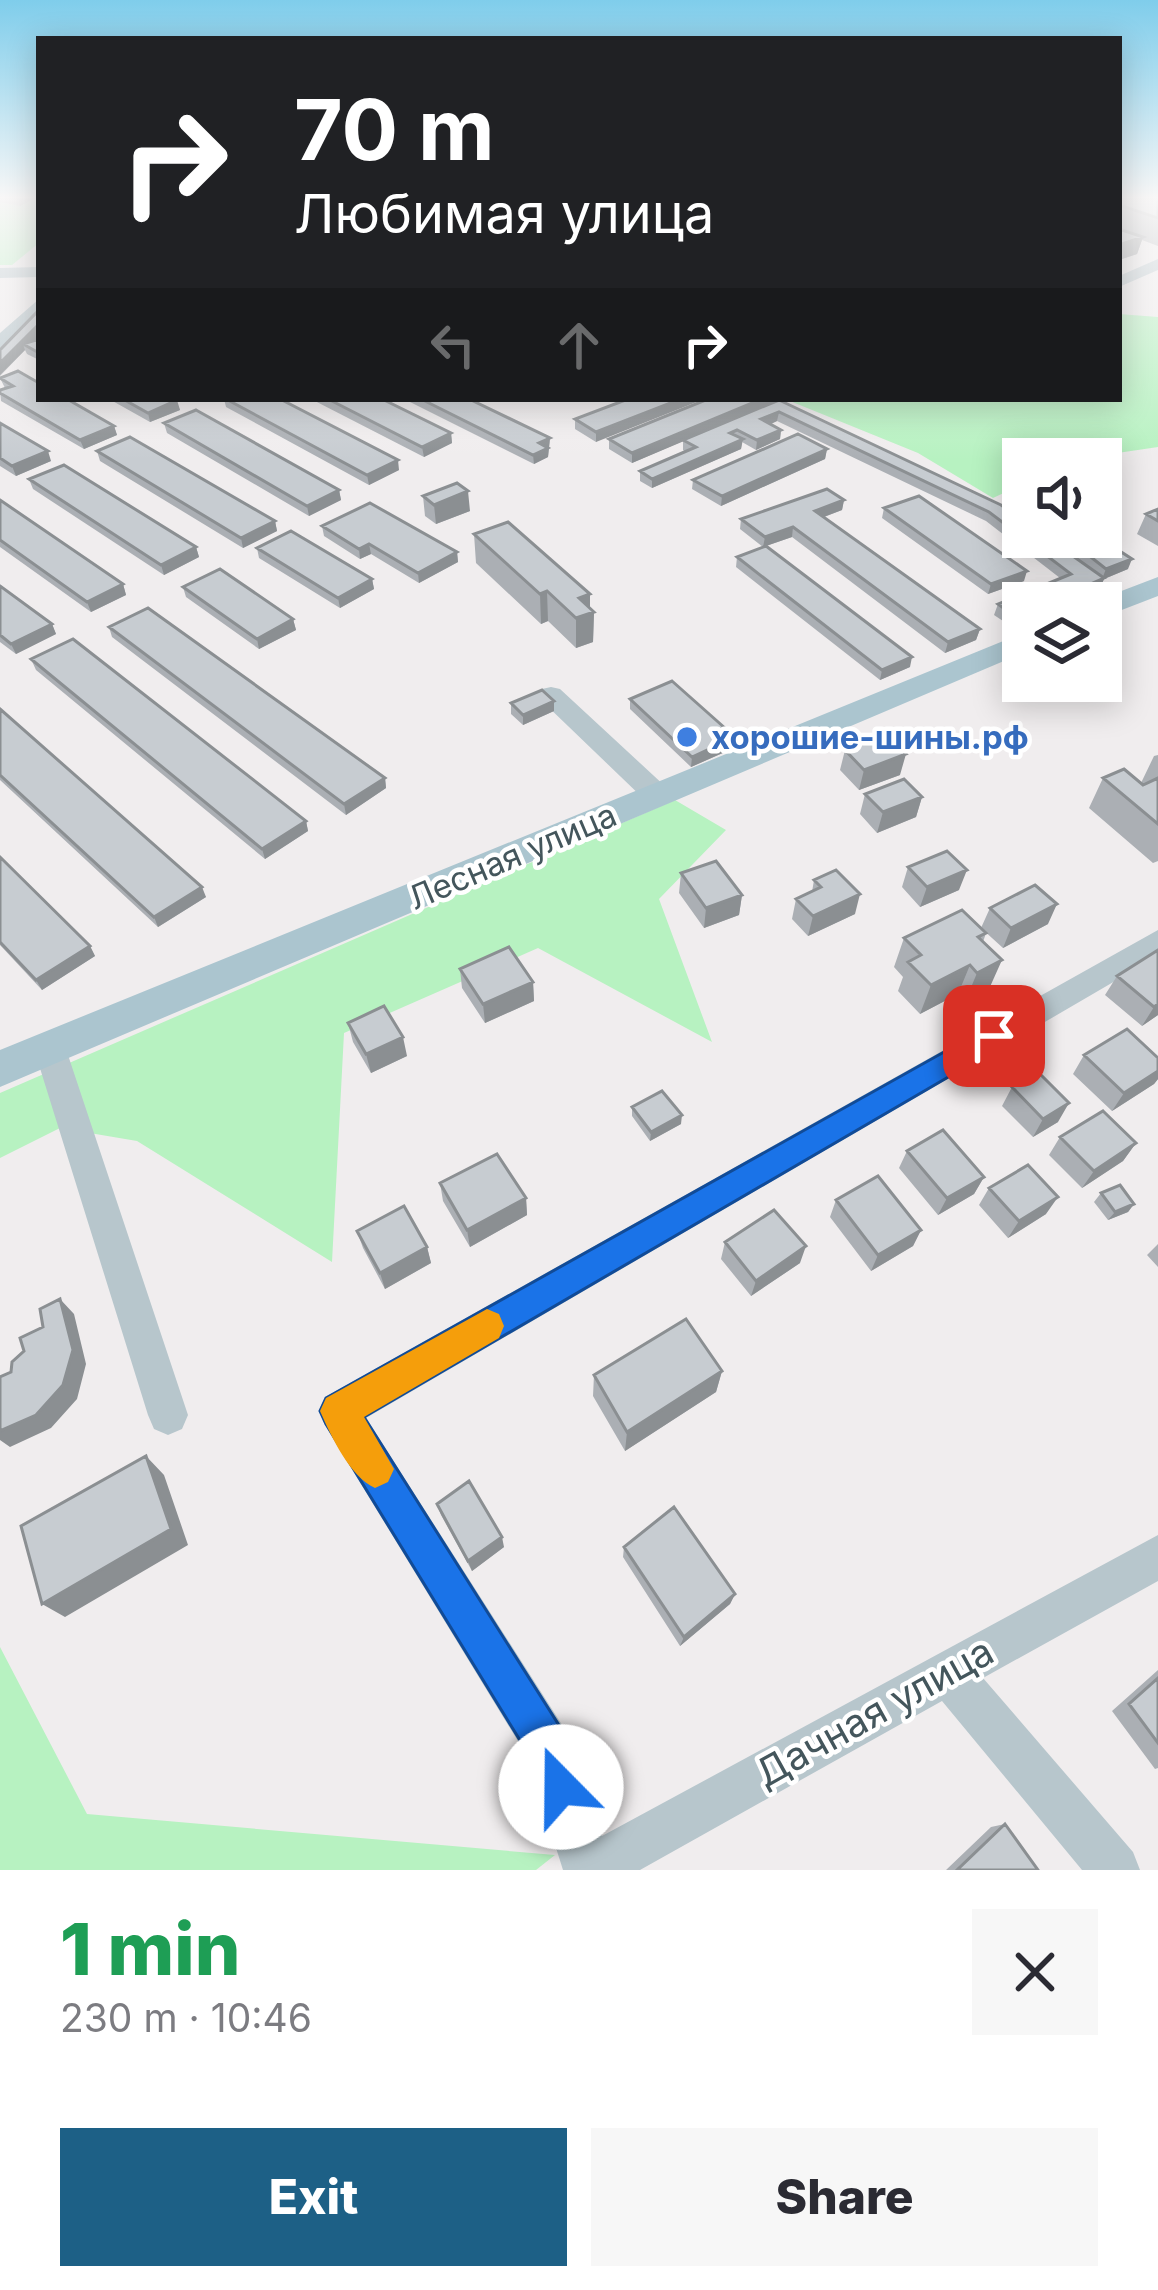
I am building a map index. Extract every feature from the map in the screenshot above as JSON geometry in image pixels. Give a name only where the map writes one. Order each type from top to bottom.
[{"type":"main road","points":[[1122,601],[1158,586]]},
{"type":"main road","name":"Лесная улица","points":[[0,1070],[1002,651]]},
{"type":"street","points":[[0,343],[36,307]]},
{"type":"street","points":[[551,695],[657,795]]},
{"type":"street","points":[[589,1870],[547,1745],[339,1411],[1158,942]]},
{"type":"street","points":[[50,1049],[167,1415]]},
{"type":"street","name":"Дачная улица","points":[[589,1870],[1158,1557]]},
{"type":"street","points":[[947,1671],[1115,1870]]},
{"type":"green space","points":[[1122,314],[1158,317],[1158,447],[1122,452],[1122,438],[1002,438],[1002,494],[993,498],[918,453],[792,402],[1122,402]]},
{"type":"green space","points":[[675,800],[726,830],[659,899],[712,1042],[538,948],[344,1033],[332,1262],[137,1141],[60,1128],[0,1158],[0,1093]]},
{"type":"green space","points":[[0,1647],[87,1814],[555,1855],[536,1870],[0,1870]]},
{"type":"building","points":[[36,313],[36,327],[0,363],[0,350]]},
{"type":"building","points":[[18,371],[36,381],[36,402],[72,402],[114,426],[80,440],[0,393],[13,386],[0,378]]},
{"type":"building","points":[[128,402],[173,402],[148,413]]},
{"type":"building","points":[[232,402],[286,402],[398,460],[367,475]]},
{"type":"building","points":[[334,402],[388,402],[451,433],[422,447]]},
{"type":"building","points":[[427,402],[475,402],[550,438],[539,443],[548,448],[533,455]]},
{"type":"building","points":[[620,402],[673,402],[596,432],[575,419]]},
{"type":"building","points":[[701,402],[755,402],[632,453],[609,439]]},
{"type":"building","points":[[783,402],[1001,505],[1002,522],[779,412],[761,419],[781,430],[757,440],[737,430],[730,433],[743,439],[652,479],[640,471],[696,447],[683,440]]},
{"type":"building","points":[[196,410],[339,490],[307,506],[164,423]]},
{"type":"building","points":[[0,423],[48,451],[12,466],[0,458]]},
{"type":"building","points":[[798,434],[827,449],[722,496],[693,480]]},
{"type":"building","points":[[130,437],[275,521],[241,538],[97,451]]},
{"type":"building","points":[[64,465],[196,547],[161,565],[29,479]]},
{"type":"building","points":[[457,483],[468,491],[434,505],[423,496]]},
{"type":"building","points":[[827,489],[844,500],[815,511],[980,629],[948,642],[793,527],[765,537],[741,519]]},
{"type":"building","points":[[919,496],[1027,571],[991,584],[884,508]]},
{"type":"building","points":[[0,500],[123,584],[87,602],[0,540]]},
{"type":"building","points":[[370,503],[457,552],[418,573],[369,544],[359,549],[322,526]]},
{"type":"building","points":[[508,522],[590,594],[579,598],[594,612],[576,618],[547,591],[540,594],[474,534]]},
{"type":"building","points":[[291,531],[372,579],[338,598],[257,548]]},
{"type":"building","points":[[766,546],[912,657],[882,670],[737,557]]},
{"type":"building","points":[[1122,553],[1132,559],[1106,569],[1092,558],[1122,558]]},
{"type":"building","points":[[1050,558],[1076,558],[1104,578],[1052,582],[1071,574]]},
{"type":"building","points":[[220,569],[293,619],[257,639],[183,587]]},
{"type":"building","points":[[0,586],[52,624],[11,644],[0,635]]},
{"type":"building","points":[[148,608],[385,778],[344,804],[109,627]]},
{"type":"building","points":[[73,639],[306,821],[262,849],[31,659]]},
{"type":"building","points":[[672,681],[735,737],[692,757],[630,699]]},
{"type":"building","points":[[542,690],[554,701],[523,715],[511,703]]},
{"type":"building","points":[[0,709],[202,887],[154,917],[0,775]]},
{"type":"building","points":[[886,735],[906,754],[864,770],[845,750]]},
{"type":"building","points":[[1124,769],[1143,785],[1158,778],[1158,824],[1103,778]]},
{"type":"building","points":[[904,779],[922,797],[883,812],[865,794]]},
{"type":"building","points":[[947,851],[967,870],[927,887],[908,867]]},
{"type":"building","points":[[0,857],[90,946],[36,980],[0,942]]},
{"type":"building","points":[[716,861],[742,895],[706,908],[681,873]]},
{"type":"building","points":[[836,870],[860,894],[813,916],[796,899],[821,887],[814,880]]},
{"type":"building","points":[[1035,885],[1057,904],[1011,928],[990,908]]},
{"type":"building","points":[[962,910],[986,933],[978,937],[1002,960],[977,973],[970,965],[931,985],[908,962],[921,955],[904,938]]},
{"type":"building","points":[[509,947],[533,982],[483,1004],[460,969]]},
{"type":"building","points":[[1158,950],[1158,1004],[1154,1007],[1117,976]]},
{"type":"building","points":[[384,1006],[403,1037],[366,1054],[348,1023]]},
{"type":"building","points":[[1127,1029],[1158,1058],[1158,1071],[1124,1093],[1084,1055]]},
{"type":"building","points":[[1038,1072],[1069,1103],[1043,1119],[1012,1087]]},
{"type":"building","points":[[662,1091],[682,1115],[651,1132],[632,1107]]},
{"type":"building","points":[[1103,1111],[1136,1143],[1094,1171],[1060,1137]]},
{"type":"building","points":[[943,1130],[984,1177],[947,1198],[907,1151]]},
{"type":"building","points":[[497,1154],[526,1198],[467,1230],[440,1183]]},
{"type":"building","points":[[1028,1165],[1058,1197],[1019,1221],[989,1188]]},
{"type":"building","points":[[878,1176],[921,1230],[878,1255],[836,1200]]},
{"type":"building","points":[[1120,1185],[1134,1204],[1115,1212],[1101,1193]]},
{"type":"building","points":[[404,1206],[427,1247],[380,1273],[357,1231]]},
{"type":"building","points":[[774,1210],[806,1246],[756,1281],[725,1242]]},
{"type":"building","points":[[60,1299],[73,1350],[63,1385],[36,1415],[0,1431],[0,1377],[11,1372],[12,1362],[24,1351],[20,1338],[43,1327],[40,1309]]},
{"type":"building","points":[[686,1319],[722,1371],[627,1432],[594,1375]]},
{"type":"building","points":[[146,1456],[171,1529],[42,1604],[21,1526]]},
{"type":"building","points":[[469,1481],[502,1537],[468,1561],[437,1504]]},
{"type":"building","points":[[674,1507],[735,1594],[684,1637],[624,1547]]},
{"type":"building","points":[[1158,1678],[1158,1743],[1129,1704]]},
{"type":"building","points":[[1005,1824],[1038,1870],[957,1870]]},
{"type":"slow traffic","points":[[375,1469],[339,1411],[487,1326]]},
{"type":"place","name":"хорошие-шины.рф","points":[[687,737]]},
{"type":"route","points":[[561,1787],[547,1745],[339,1411],[994,1036]]}]
